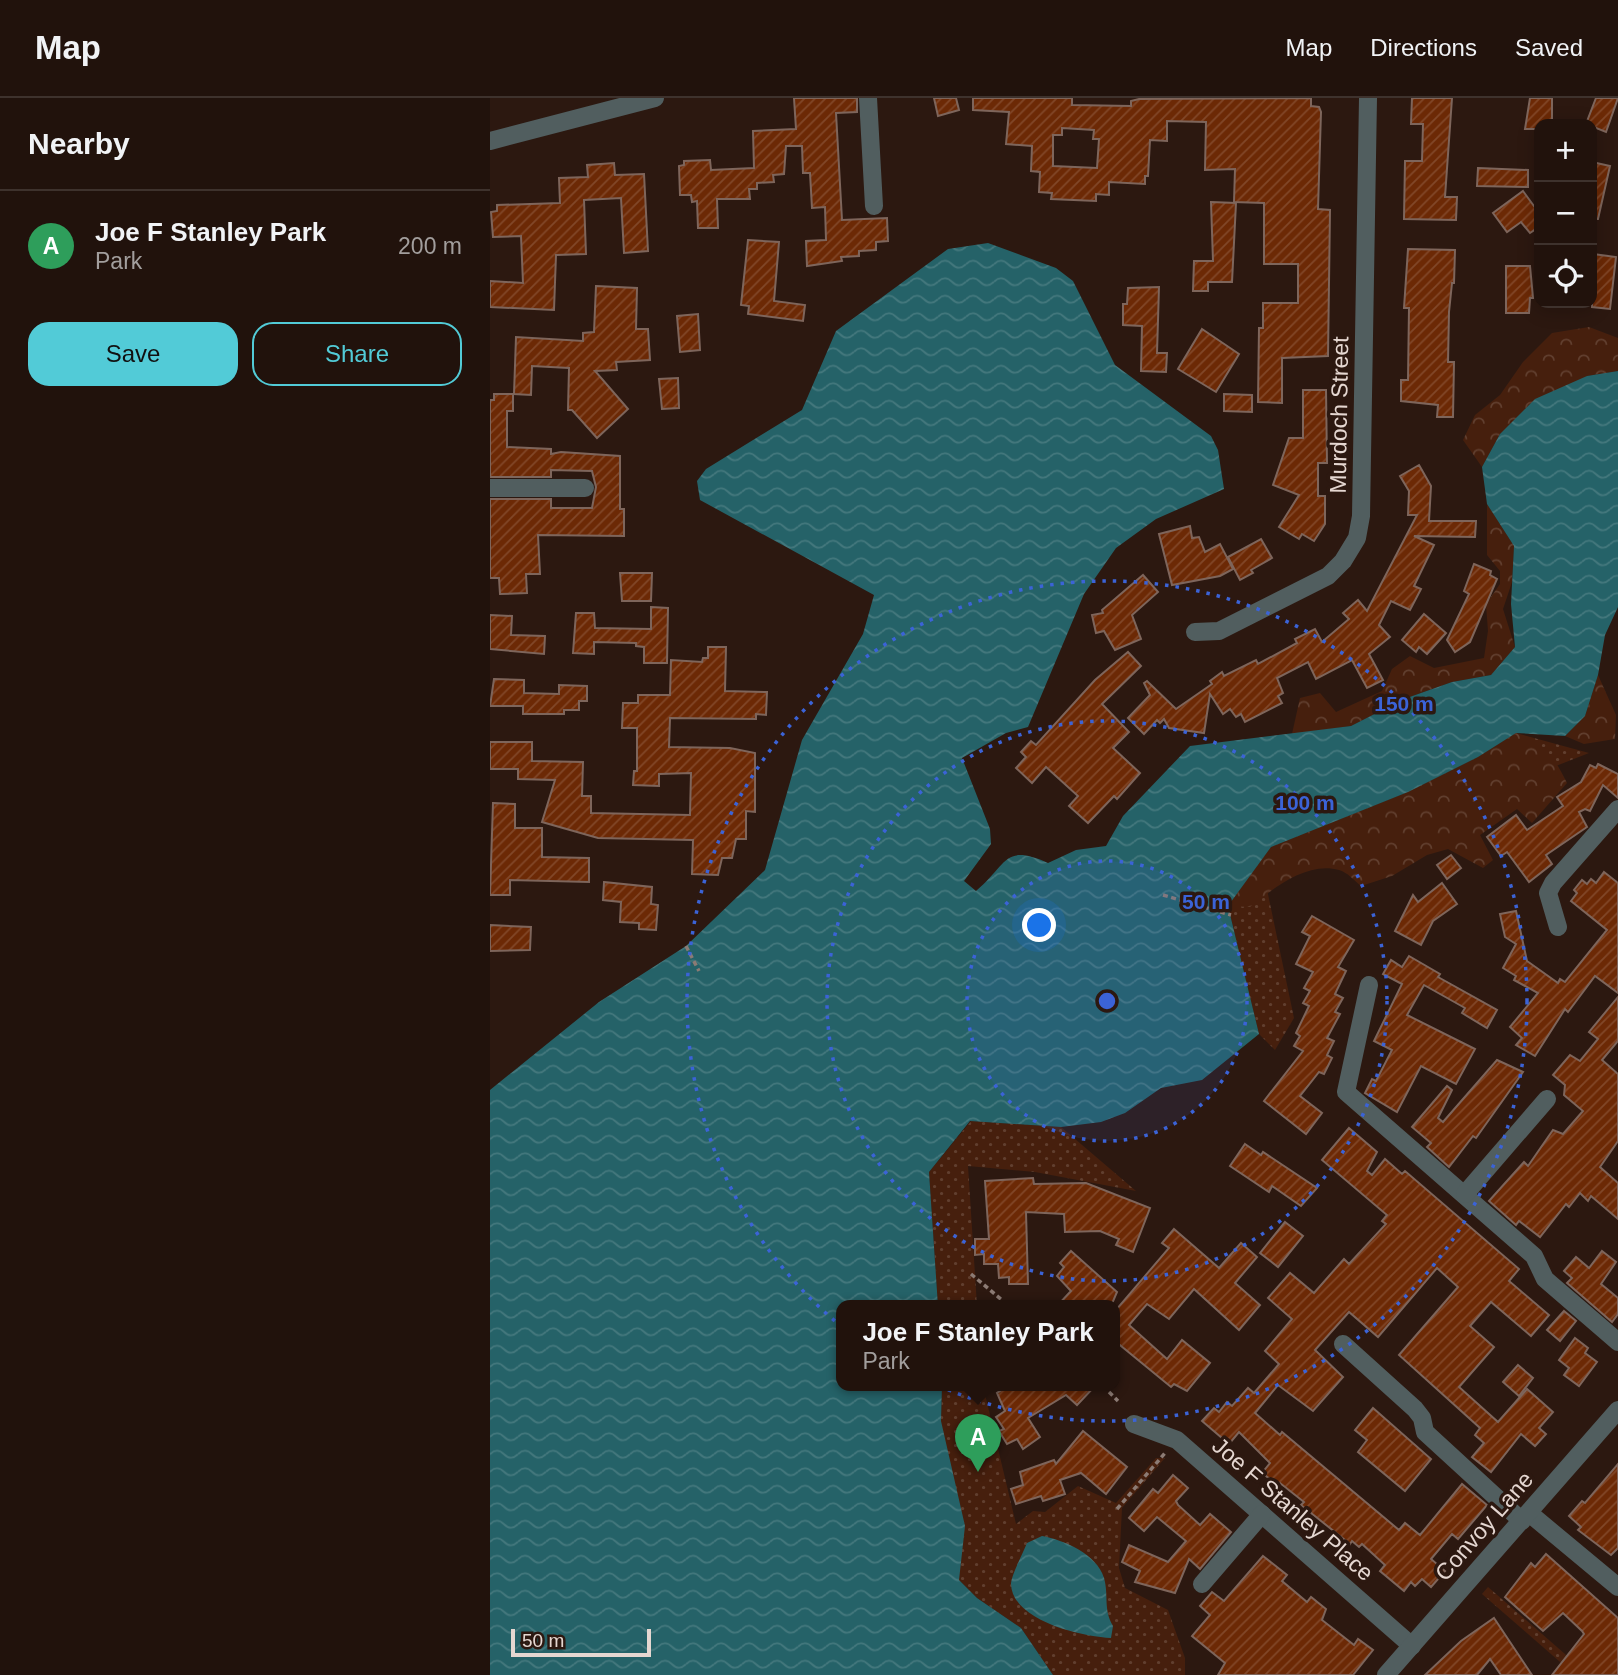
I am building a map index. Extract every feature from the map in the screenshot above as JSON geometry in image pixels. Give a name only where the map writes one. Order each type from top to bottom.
[{"type":"street","points":[[490,141],[655,98]]},
{"type":"street","points":[[868,98],[874,206]]},
{"type":"street","name":"Murdoch Street","points":[[1195,632],[1219,631],[1328,576],[1343,561],[1357,538],[1362,516],[1368,98]]},
{"type":"street","points":[[490,488],[585,488]]},
{"type":"street","points":[[1558,927],[1548,893],[1552,883],[1618,809]]},
{"type":"street","points":[[1369,985],[1346,1092],[1535,1256],[1545,1279],[1618,1342]]},
{"type":"street","points":[[1465,1194],[1547,1099]]},
{"type":"street","points":[[1343,1344],[1415,1409],[1422,1418],[1425,1432],[1525,1517],[1618,1587]]},
{"type":"street","name":"Convoy Lane","points":[[1392,1673],[1412,1646],[1618,1410]]},
{"type":"street","name":"Joe F Stanley Place","points":[[1133,1424],[1173,1437],[1412,1646]]},
{"type":"street","points":[[1202,1584],[1262,1514]]},
{"type":"path","points":[[1163,895],[1231,915]]},
{"type":"path","points":[[685,946],[699,971]]},
{"type":"path","points":[[971,1274],[1002,1300]]},
{"type":"path","points":[[1108,1391],[1118,1401]]},
{"type":"path","points":[[1117,1509],[1165,1453]]},
{"type":"green space","points":[[1589,327],[1618,338],[1618,371],[1587,376],[1500,434],[1482,467],[1463,440],[1475,415],[1500,395],[1523,362],[1552,333]]},
{"type":"green space","points":[[1487,504],[1514,546],[1512,582],[1503,609],[1515,647],[1491,675],[1452,682],[1404,699],[1351,726],[1292,734],[1300,698],[1320,693],[1336,712],[1382,691],[1392,669],[1410,656],[1434,668],[1484,658],[1488,631],[1486,604],[1500,584],[1500,571],[1487,555]]},
{"type":"green space","points":[[1598,675],[1616,715],[1615,739],[1584,744],[1565,736],[1585,716]]},
{"type":"green space","points":[[1516,733],[1589,753],[1265,880],[1294,1018],[1275,1050],[1259,1034],[1228,906],[1271,847],[1408,792],[1478,757]]},
{"type":"green space","points":[[1516,733],[1535,742],[1547,752],[1567,783],[1532,823],[1517,809],[1480,835],[1493,860],[1483,868],[1448,849],[1427,855],[1392,876],[1361,886],[1342,871],[1315,869],[1291,878],[1250,907],[1228,906],[1271,847],[1408,792],[1478,757]]},
{"type":"green space","points":[[971,1121],[1061,1127],[1136,1191],[1035,1172],[968,1166],[977,1300],[938,1300],[929,1172]]},
{"type":"green space","points":[[942,1391],[984,1391],[1016,1524],[1033,1511],[1045,1512],[1078,1486],[1116,1503],[1156,1458],[1165,1458],[1122,1508],[1119,1568],[1125,1588],[1168,1610],[1185,1658],[1185,1675],[1053,1675],[1021,1628],[977,1598],[959,1580],[941,1421]]},
{"type":"green space","points":[[1488,1587],[1589,1675],[1575,1675],[1482,1594]]},
{"type":"water","points":[[988,243],[1056,268],[1073,281],[1115,365],[1211,436],[1218,450],[1224,489],[1156,519],[1116,548],[1084,594],[1028,727],[1006,733],[962,758],[990,829],[991,844],[964,881],[976,891],[1007,859],[1014,856],[1033,857],[1048,863],[1076,850],[1106,846],[1123,816],[1190,746],[1351,726],[1404,699],[1452,682],[1491,675],[1515,647],[1511,604],[1514,546],[1487,504],[1482,467],[1500,434],[1535,399],[1587,376],[1618,371],[1618,607],[1605,635],[1598,675],[1585,716],[1565,736],[1516,733],[1478,757],[1408,792],[1271,847],[1228,906],[1259,1034],[1202,1080],[1161,1088],[1125,1113],[1101,1122],[1061,1127],[970,1121],[929,1172],[938,1300],[836,1300],[836,1391],[942,1391],[941,1421],[965,1526],[959,1580],[977,1598],[1021,1628],[1053,1675],[490,1675],[490,1090],[599,1002],[686,946],[765,870],[802,740],[863,634],[874,595],[700,500],[697,481],[706,469],[802,410],[836,331],[948,249]]},
{"type":"water","points":[[1042,1536],[1079,1550],[1100,1569],[1104,1578],[1108,1614],[1113,1626],[1111,1638],[1084,1634],[1051,1624],[1023,1608],[1014,1597],[1011,1584],[1027,1543]]},
{"type":"building","points":[[794,98],[857,98],[857,112],[836,113],[842,220],[887,218],[888,241],[876,242],[876,250],[859,251],[859,256],[841,257],[842,261],[807,266],[806,241],[826,240],[825,207],[812,208],[810,173],[803,173],[802,146],[786,146],[784,174],[773,175],[774,182],[757,183],[757,189],[749,189],[750,199],[717,199],[718,228],[698,228],[697,201],[692,202],[691,195],[680,195],[679,166],[684,165],[684,161],[710,160],[711,170],[754,168],[753,131],[796,129]]},
{"type":"building","points":[[934,98],[956,98],[959,110],[938,116]]},
{"type":"building","points":[[973,98],[1072,98],[1072,105],[1131,106],[1131,101],[1139,99],[1311,98],[1311,106],[1319,107],[1321,112],[1318,209],[1330,210],[1328,356],[1282,358],[1282,403],[1258,402],[1259,328],[1263,328],[1263,303],[1298,303],[1298,264],[1264,264],[1264,203],[1234,202],[1235,169],[1205,170],[1206,122],[1167,121],[1167,141],[1150,140],[1145,184],[1109,182],[1109,195],[1096,194],[1096,201],[1051,199],[1052,193],[1039,192],[1040,172],[1031,171],[1032,146],[1006,144],[1009,112],[973,110]],"holes":[[[1062,128],[1094,130],[1093,139],[1099,139],[1097,168],[1053,166],[1053,135],[1062,135]]]},
{"type":"building","points":[[1412,98],[1452,98],[1445,197],[1457,197],[1456,220],[1404,219],[1405,161],[1422,161],[1423,124],[1411,124]]},
{"type":"building","points":[[1530,98],[1552,98],[1552,119],[1534,119],[1534,129],[1525,129]]},
{"type":"building","points":[[1596,98],[1618,98],[1606,132],[1597,128],[1597,119],[1588,119]]},
{"type":"building","points":[[614,163],[615,175],[644,174],[648,251],[624,253],[621,198],[584,200],[586,254],[556,255],[554,310],[490,307],[490,281],[523,283],[521,236],[493,237],[491,212],[497,211],[497,205],[560,203],[559,178],[588,177],[587,165]]},
{"type":"building","points":[[1597,163],[1610,166],[1597,219]]},
{"type":"building","points":[[1478,168],[1528,170],[1528,187],[1477,186]]},
{"type":"building","points":[[1523,191],[1534,206],[1534,230],[1530,233],[1521,222],[1507,232],[1493,213]]},
{"type":"building","points":[[1211,202],[1236,203],[1232,282],[1208,282],[1208,291],[1193,291],[1194,261],[1213,261]]},
{"type":"building","points":[[748,240],[779,242],[774,301],[805,305],[803,321],[748,314],[749,306],[741,305]]},
{"type":"building","points":[[1408,249],[1455,250],[1454,283],[1449,312],[1448,362],[1454,362],[1453,417],[1437,417],[1438,405],[1401,401],[1401,380],[1408,380],[1409,308],[1404,308]]},
{"type":"building","points":[[1597,255],[1616,257],[1610,309],[1597,308]]},
{"type":"building","points":[[1506,266],[1530,266],[1533,298],[1530,298],[1529,313],[1506,313]]},
{"type":"building","points":[[596,286],[637,288],[636,329],[648,329],[650,360],[616,362],[617,370],[595,371],[628,409],[597,438],[572,410],[568,410],[569,368],[532,366],[531,395],[514,394],[516,337],[583,341],[583,333],[594,332]]},
{"type":"building","points":[[1159,287],[1157,353],[1167,353],[1166,372],[1141,371],[1142,326],[1123,325],[1123,304],[1127,304],[1128,288]]},
{"type":"building","points":[[698,314],[700,350],[680,352],[677,316]]},
{"type":"building","points":[[1202,329],[1239,354],[1216,392],[1178,369]]},
{"type":"building","points":[[678,378],[679,408],[662,409],[659,379]]},
{"type":"building","points":[[1303,390],[1326,390],[1327,463],[1318,463],[1318,496],[1325,496],[1325,524],[1314,541],[1302,534],[1299,539],[1279,527],[1299,495],[1273,485],[1289,438],[1303,438]]},
{"type":"building","points":[[494,394],[513,394],[513,411],[507,411],[507,447],[551,449],[551,454],[561,452],[620,456],[620,509],[624,509],[624,536],[538,535],[540,574],[526,574],[527,593],[500,594],[499,578],[490,578],[490,499],[551,499],[551,508],[592,508],[596,487],[592,471],[551,470],[551,477],[490,477],[490,400],[494,400]]},
{"type":"building","points":[[1224,394],[1252,395],[1252,412],[1224,411]]},
{"type":"building","points":[[1419,465],[1431,486],[1429,521],[1476,521],[1475,537],[1414,536],[1434,545],[1414,586],[1421,589],[1410,610],[1391,601],[1379,625],[1390,637],[1369,654],[1383,680],[1367,688],[1352,660],[1316,679],[1308,662],[1277,678],[1283,693],[1278,696],[1282,703],[1245,722],[1241,714],[1236,717],[1230,709],[1223,714],[1210,694],[1204,733],[1169,728],[1164,719],[1160,723],[1157,720],[1144,734],[1128,718],[1150,695],[1144,683],[1147,681],[1176,709],[1212,684],[1210,681],[1222,672],[1224,676],[1256,660],[1258,664],[1297,643],[1295,639],[1315,629],[1322,642],[1349,619],[1343,613],[1358,600],[1367,611],[1417,515],[1408,515],[1409,491],[1400,476]]},
{"type":"building","points":[[1190,526],[1192,538],[1199,537],[1205,552],[1220,544],[1233,569],[1220,576],[1172,585],[1159,534]]},
{"type":"building","points":[[1261,539],[1272,558],[1240,580],[1228,557]]},
{"type":"building","points":[[1474,564],[1491,571],[1490,575],[1497,579],[1470,642],[1455,652],[1447,640],[1469,594],[1464,591]]},
{"type":"building","points":[[620,573],[652,573],[651,601],[622,601]]},
{"type":"building","points":[[1143,575],[1158,592],[1132,615],[1141,639],[1115,650],[1104,631],[1096,633],[1092,615],[1103,613],[1102,610]]},
{"type":"building","points":[[651,607],[668,608],[667,663],[644,663],[644,647],[636,646],[636,643],[594,642],[594,654],[573,653],[576,613],[594,613],[595,628],[651,629]]},
{"type":"building","points":[[1424,614],[1446,633],[1427,654],[1419,647],[1416,652],[1402,640]]},
{"type":"building","points":[[490,615],[512,616],[511,635],[545,636],[544,654],[490,649]]},
{"type":"building","points":[[708,647],[726,647],[725,691],[767,692],[766,715],[756,714],[756,719],[670,718],[669,747],[730,748],[755,753],[755,812],[746,811],[746,839],[736,839],[732,858],[722,858],[718,875],[692,874],[693,840],[598,838],[542,822],[555,780],[518,779],[518,769],[490,769],[490,742],[532,742],[532,761],[583,762],[582,796],[591,796],[591,813],[690,815],[691,773],[659,774],[659,786],[633,785],[634,771],[637,771],[637,728],[622,728],[623,703],[638,703],[638,695],[670,695],[671,660],[702,662],[703,658],[708,658]]},
{"type":"building","points":[[1128,652],[1141,666],[1102,704],[1129,732],[1113,748],[1140,773],[1117,799],[1114,796],[1088,823],[1069,806],[1078,796],[1046,767],[1032,783],[1016,768],[1026,757],[1021,752],[1031,741],[1036,745],[1095,680]]},
{"type":"building","points":[[494,679],[524,680],[524,693],[559,694],[559,685],[587,686],[587,701],[579,701],[579,710],[564,710],[564,714],[523,714],[523,706],[490,706]]},
{"type":"building","points":[[1598,764],[1618,774],[1618,798],[1603,785],[1590,811],[1585,809],[1579,812],[1587,827],[1546,855],[1552,864],[1529,882],[1507,852],[1501,856],[1487,837],[1516,815],[1527,830],[1563,806],[1557,797],[1581,782],[1590,765],[1596,768]]},
{"type":"building","points":[[493,803],[515,804],[515,828],[542,828],[542,857],[589,858],[589,882],[510,880],[510,895],[490,895]]},
{"type":"building","points":[[1451,855],[1461,868],[1447,879],[1437,865]]},
{"type":"building","points":[[1604,872],[1618,883],[1618,993],[1595,976],[1568,1012],[1565,1009],[1535,1056],[1516,1045],[1522,1038],[1510,1027],[1538,993],[1514,980],[1516,976],[1503,968],[1516,944],[1505,937],[1500,914],[1516,911],[1527,961],[1558,983],[1560,979],[1565,982],[1607,930],[1571,901],[1577,893],[1574,890],[1582,880],[1587,884],[1591,879],[1596,883]]},
{"type":"building","points":[[604,882],[652,887],[651,904],[658,905],[656,930],[639,929],[639,923],[620,922],[621,902],[603,900]]},
{"type":"building","points":[[1442,883],[1457,904],[1433,921],[1421,945],[1395,931],[1413,895],[1418,902]]},
{"type":"building","points":[[1312,916],[1354,940],[1338,967],[1346,971],[1335,994],[1343,998],[1335,1012],[1340,1014],[1327,1038],[1334,1041],[1327,1055],[1332,1058],[1324,1074],[1319,1072],[1300,1096],[1322,1113],[1306,1134],[1264,1101],[1303,1051],[1294,1046],[1300,1036],[1296,1033],[1309,1006],[1303,1003],[1310,991],[1304,988],[1313,972],[1296,964],[1310,936],[1302,932]]},
{"type":"building","points":[[490,925],[531,927],[530,950],[490,951]]},
{"type":"building","points":[[1409,956],[1440,974],[1438,977],[1497,1010],[1487,1028],[1462,1013],[1465,1008],[1424,985],[1407,1015],[1475,1049],[1456,1084],[1421,1066],[1397,1112],[1365,1093],[1372,1079],[1376,1081],[1392,1050],[1374,1041],[1402,984],[1383,974],[1391,960],[1402,967]]},
{"type":"building","points":[[1618,997],[1618,1041],[1602,1060],[1618,1074],[1618,1141],[1600,1167],[1618,1183],[1618,1219],[1591,1196],[1588,1201],[1580,1193],[1569,1207],[1566,1204],[1540,1237],[1519,1221],[1516,1225],[1489,1201],[1524,1162],[1528,1166],[1553,1130],[1563,1134],[1583,1111],[1564,1095],[1565,1085],[1553,1075],[1570,1055],[1580,1061],[1598,1039],[1589,1032]]},
{"type":"building","points":[[1497,1060],[1523,1072],[1476,1138],[1473,1136],[1449,1167],[1427,1147],[1431,1143],[1412,1127],[1447,1086],[1452,1090],[1438,1118],[1443,1122]]},
{"type":"building","points":[[1349,1128],[1377,1152],[1367,1171],[1372,1175],[1385,1159],[1402,1174],[1405,1171],[1519,1269],[1509,1281],[1549,1315],[1531,1336],[1491,1302],[1470,1326],[1494,1347],[1459,1387],[1498,1422],[1527,1389],[1553,1412],[1539,1428],[1546,1434],[1535,1446],[1521,1434],[1491,1472],[1472,1457],[1484,1443],[1475,1435],[1480,1428],[1399,1355],[1458,1287],[1437,1268],[1378,1337],[1349,1312],[1315,1350],[1343,1377],[1313,1411],[1278,1385],[1255,1413],[1280,1435],[1282,1432],[1399,1530],[1405,1523],[1420,1535],[1462,1484],[1487,1505],[1458,1539],[1452,1534],[1431,1559],[1445,1571],[1431,1587],[1422,1579],[1415,1586],[1411,1582],[1404,1591],[1380,1571],[1385,1565],[1362,1544],[1359,1547],[1352,1541],[1350,1544],[1301,1505],[1304,1502],[1262,1473],[1270,1463],[1239,1432],[1229,1444],[1202,1421],[1214,1408],[1219,1412],[1227,1402],[1232,1406],[1248,1388],[1254,1393],[1279,1364],[1265,1351],[1292,1319],[1268,1298],[1290,1273],[1314,1293],[1344,1259],[1349,1264],[1386,1224],[1382,1221],[1387,1215],[1322,1160]]},
{"type":"building","points":[[1245,1144],[1261,1155],[1263,1152],[1317,1188],[1301,1206],[1272,1186],[1269,1192],[1230,1166]]},
{"type":"building","points":[[1033,1178],[1034,1184],[1086,1183],[1150,1208],[1133,1252],[1116,1245],[1119,1239],[1100,1231],[1065,1232],[1064,1214],[1026,1212],[1028,1284],[1009,1284],[1009,1277],[999,1278],[998,1264],[984,1264],[984,1254],[975,1255],[975,1239],[989,1239],[985,1181]]},
{"type":"building","points":[[1285,1222],[1303,1236],[1278,1267],[1260,1253]]},
{"type":"building","points":[[1174,1229],[1219,1268],[1241,1243],[1257,1257],[1235,1283],[1260,1305],[1239,1330],[1194,1289],[1169,1319],[1147,1304],[1129,1325],[1167,1359],[1182,1340],[1210,1363],[1187,1391],[1174,1384],[1171,1387],[1120,1345],[1120,1305],[1169,1248],[1162,1243]]},
{"type":"building","points":[[1071,1251],[1117,1292],[1114,1300],[1063,1300],[1071,1291],[1057,1276],[1064,1267],[1060,1263]]},
{"type":"building","points":[[1602,1251],[1616,1262],[1601,1284],[1618,1298],[1618,1314],[1612,1322],[1567,1283],[1572,1278],[1564,1271],[1576,1257],[1589,1268]]},
{"type":"building","points":[[1564,1311],[1576,1321],[1560,1341],[1547,1330]]},
{"type":"building","points":[[1575,1338],[1588,1348],[1585,1353],[1597,1362],[1579,1386],[1564,1375],[1569,1368],[1559,1360]]},
{"type":"building","points":[[1518,1365],[1533,1378],[1519,1396],[1503,1382]]},
{"type":"building","points":[[1090,1391],[1077,1405],[1066,1395],[1028,1418],[1040,1437],[1023,1449],[1017,1439],[1007,1444],[999,1431],[1004,1429],[996,1417],[1005,1411],[997,1393]]},
{"type":"building","points":[[1373,1408],[1431,1459],[1405,1491],[1358,1452],[1367,1440],[1355,1430]]},
{"type":"building","points":[[1083,1431],[1127,1467],[1106,1494],[1081,1473],[1060,1480],[1065,1494],[1043,1501],[1041,1496],[1016,1504],[1011,1489],[1023,1485],[1020,1472],[1054,1460],[1056,1464]]},
{"type":"building","points":[[1618,1464],[1618,1548],[1611,1555],[1578,1530],[1581,1527],[1569,1516],[1582,1501],[1585,1503]]},
{"type":"building","points":[[1173,1475],[1188,1488],[1176,1501],[1178,1505],[1200,1525],[1210,1514],[1231,1532],[1200,1569],[1189,1559],[1175,1593],[1135,1582],[1140,1571],[1122,1562],[1129,1545],[1168,1562],[1186,1541],[1157,1517],[1144,1531],[1129,1518],[1153,1489],[1158,1493]]},
{"type":"building","points":[[1546,1554],[1618,1618],[1618,1675],[1552,1675],[1584,1634],[1563,1613],[1543,1631],[1505,1597],[1531,1563],[1535,1567]]},
{"type":"building","points":[[1263,1556],[1287,1575],[1282,1581],[1307,1602],[1311,1597],[1326,1609],[1322,1620],[1354,1645],[1358,1639],[1373,1650],[1353,1675],[1218,1675],[1225,1663],[1192,1636],[1210,1615],[1200,1606],[1212,1592],[1224,1601]]},
{"type":"building","points":[[1494,1618],[1532,1675],[1501,1675],[1490,1659],[1477,1675],[1425,1675],[1461,1641]]},
{"type":"place","name":"Joe F Stanley Park","points":[[978,1472]]}]
